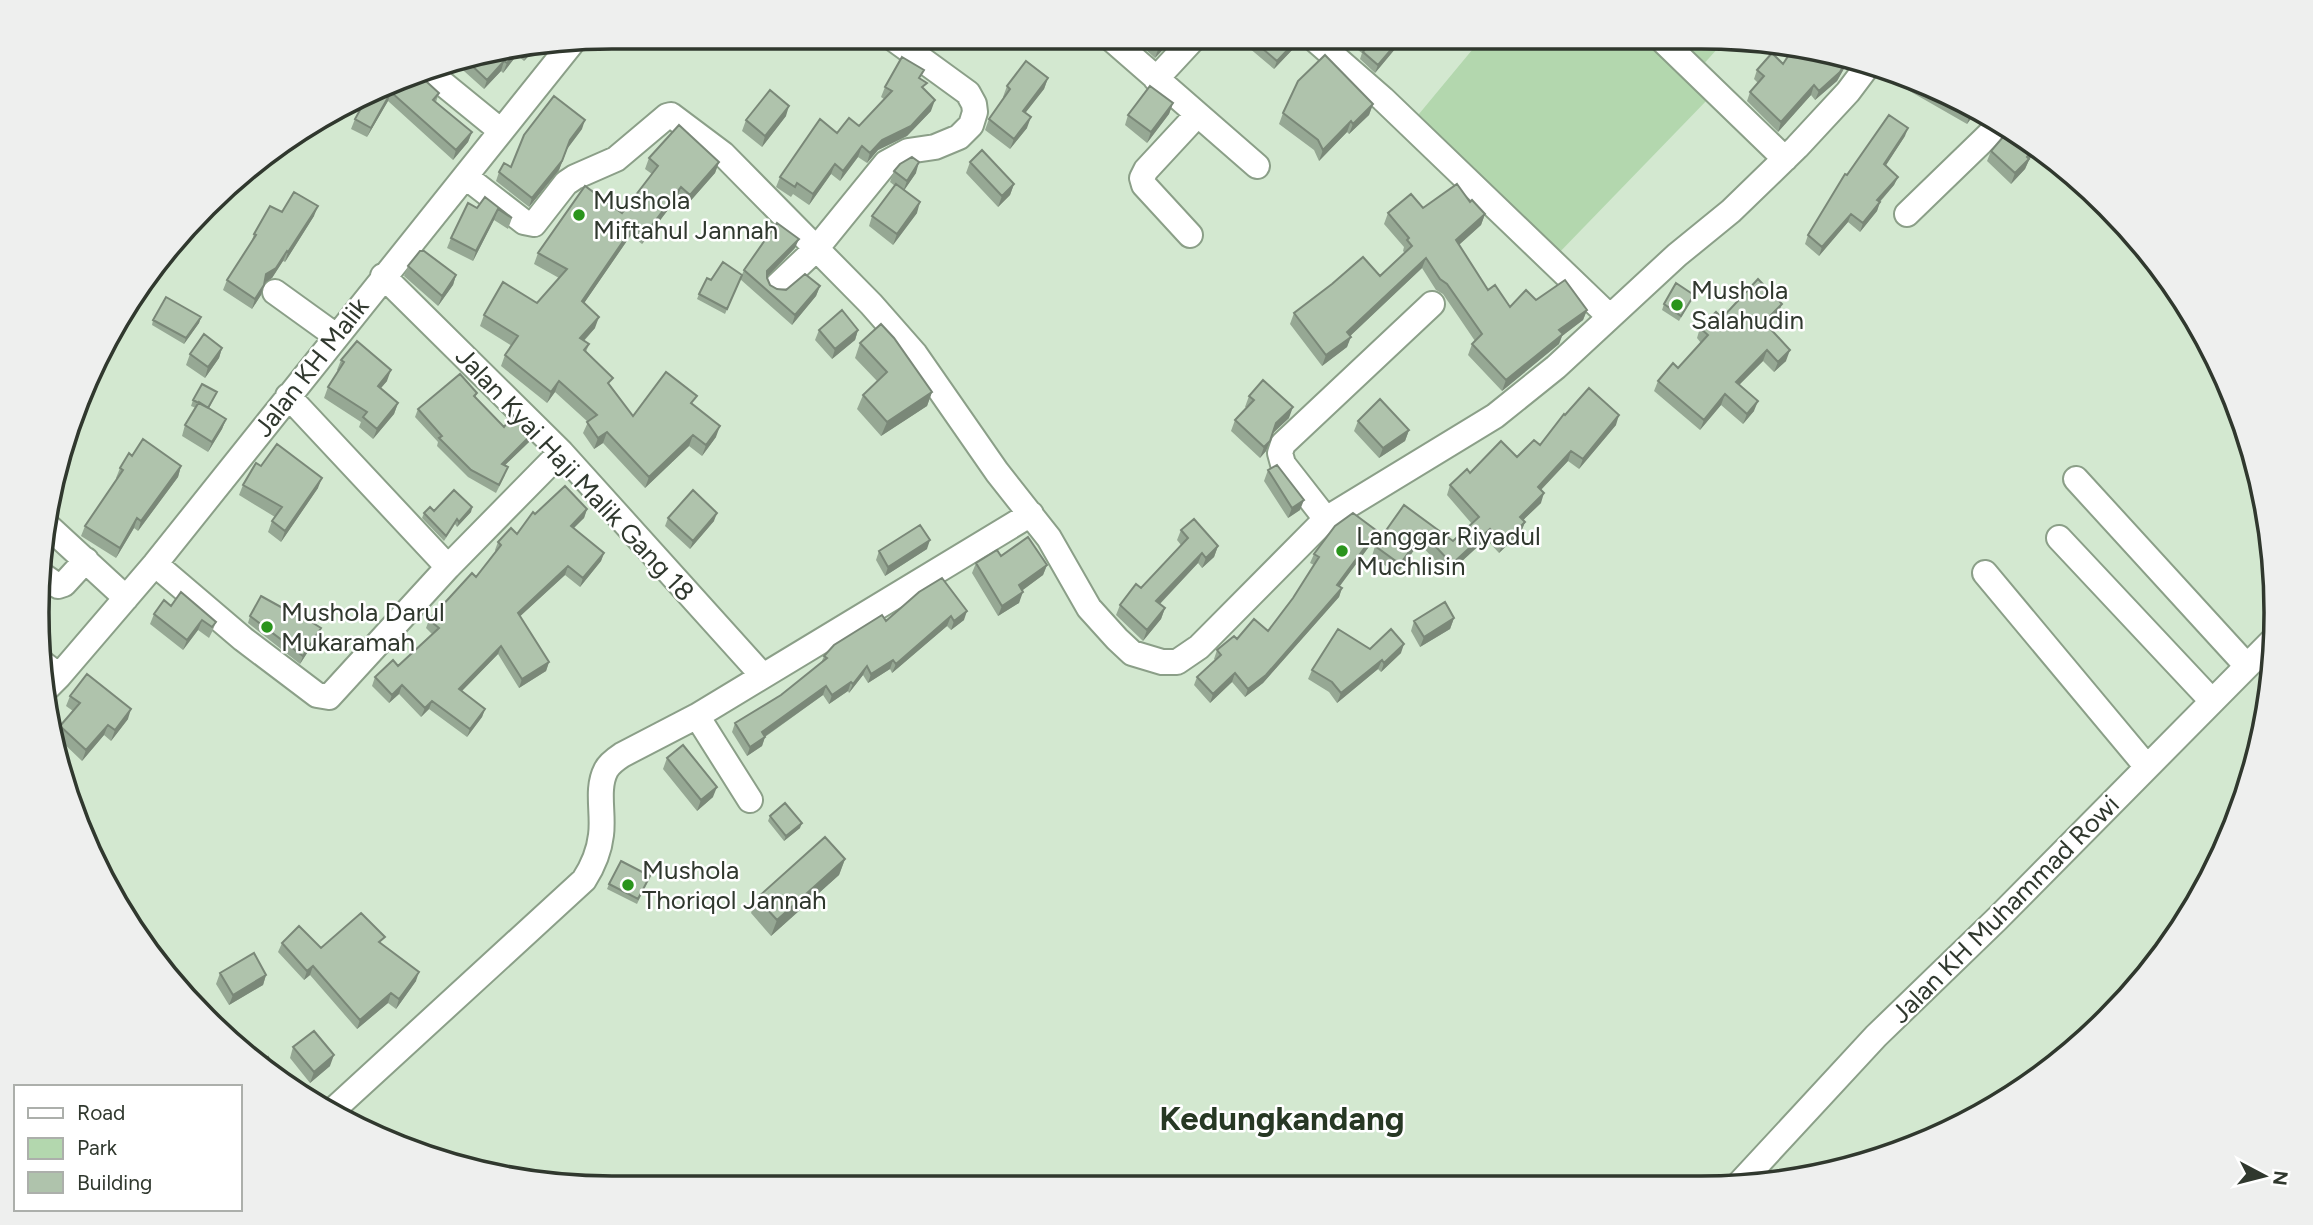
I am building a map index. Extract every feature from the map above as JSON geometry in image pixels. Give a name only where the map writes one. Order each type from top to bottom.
[{"type":"street","points":[[778,285],[816,249],[886,163],[908,151],[935,147],[960,137],[971,125],[975,113],[968,93],[908,49]]},
{"type":"street","points":[[1122,49],[1257,166]]},
{"type":"street","points":[[1156,79],[1184,49]]},
{"type":"street","points":[[1327,49],[1383,99],[1610,317]]},
{"type":"street","points":[[1671,49],[1785,159]]},
{"type":"street","name":"Jalan KH Malik","points":[[52,672],[127,598],[564,51]]},
{"type":"street","points":[[466,177],[524,222],[534,224],[566,183],[616,159],[669,115],[723,154],[871,304],[915,354],[997,472],[1049,538],[1089,608],[1132,653],[1162,662],[1177,662],[1199,647],[1326,519],[1495,416],[1556,367],[1677,255],[1731,211],[1785,159],[1863,73]]},
{"type":"street","points":[[436,78],[501,131]]},
{"type":"street","points":[[1189,235],[1144,185],[1142,178],[1146,170],[1197,115]]},
{"type":"street","points":[[1907,214],[1993,131]]},
{"type":"street","name":"Jalan Kyai Haji Malik Gang 18","points":[[383,276],[561,452],[762,676]]},
{"type":"street","points":[[275,292],[336,336]]},
{"type":"street","points":[[1326,519],[1283,464],[1280,453],[1283,444],[1432,303]]},
{"type":"street","points":[[288,396],[448,567]]},
{"type":"street","points":[[155,564],[243,639],[323,698],[329,697],[448,567],[561,452]]},
{"type":"street","points":[[2076,479],[2247,666]]},
{"type":"street","points":[[339,1105],[584,880],[594,865],[598,852],[602,833],[601,790],[606,769],[611,763],[621,755],[697,716],[1031,514]]},
{"type":"street","points":[[55,533],[127,598]]},
{"type":"street","points":[[2059,538],[2212,701]]},
{"type":"street","points":[[50,580],[58,586],[64,584],[86,560]]},
{"type":"street","points":[[1985,573],[2147,767]]},
{"type":"street","name":"Jalan KH Muhammad Rowi","points":[[1749,1174],[1876,1036],[1997,919],[2263,650]]},
{"type":"street","points":[[697,716],[750,800]]},
{"type":"green space","points":[[1473,49],[1658,49],[1709,98],[1554,258],[1414,120]]},
{"type":"green space","points":[[1683,49],[1717,49],[1701,67]]},
{"type":"building","points":[[1263,49],[1288,49],[1277,61]]},
{"type":"building","points":[[1365,49],[1392,49],[1378,65],[1363,52]]},
{"type":"building","points":[[1771,54],[1783,64],[1788,56],[1843,67],[1819,91],[1814,85],[1781,122],[1750,92],[1764,76],[1757,70]]},
{"type":"building","points":[[1325,55],[1373,104],[1353,124],[1351,121],[1323,150],[1318,140],[1283,113],[1298,81]]},
{"type":"building","points":[[902,57],[924,70],[919,78],[927,83],[922,87],[935,100],[911,126],[882,140],[870,153],[862,146],[843,171],[835,164],[813,194],[797,183],[795,187],[780,177],[820,119],[837,133],[849,118],[859,126],[892,91],[885,87]]},
{"type":"building","points":[[510,59],[507,63],[504,61],[487,80],[473,67]]},
{"type":"building","points":[[1026,61],[1048,78],[1023,111],[1031,117],[1014,139],[989,119],[1010,89],[1007,86]]},
{"type":"building","points":[[426,81],[439,93],[433,100],[472,132],[456,150],[393,94]]},
{"type":"building","points":[[1150,86],[1173,103],[1151,132],[1128,115]]},
{"type":"building","points":[[770,90],[789,106],[765,136],[746,120]]},
{"type":"building","points":[[389,96],[371,128],[355,119],[361,108]]},
{"type":"building","points":[[554,96],[585,120],[570,140],[562,161],[532,198],[499,172],[504,163],[511,167],[524,135]]},
{"type":"building","points":[[1889,115],[1908,128],[1884,164],[1898,177],[1877,200],[1880,202],[1863,223],[1851,214],[1822,247],[1808,235],[1845,174],[1847,175]]},
{"type":"building","points":[[679,125],[719,162],[690,195],[681,187],[646,233],[635,224],[582,301],[599,317],[580,338],[589,344],[584,350],[613,378],[608,383],[633,416],[666,372],[697,396],[691,403],[720,426],[706,445],[693,435],[649,477],[607,432],[598,438],[587,422],[597,415],[559,381],[551,392],[505,355],[518,336],[484,315],[503,282],[537,303],[567,269],[538,253],[585,186],[622,213],[658,166],[649,158]]},
{"type":"building","points":[[2003,137],[2029,154],[2029,159],[2015,173],[1991,151]]},
{"type":"building","points":[[982,150],[1014,184],[1002,196],[970,162]]},
{"type":"building","points":[[912,157],[919,162],[907,181],[894,171]]},
{"type":"building","points":[[896,184],[920,202],[897,234],[872,216]]},
{"type":"building","points":[[1457,184],[1470,202],[1472,200],[1485,214],[1456,240],[1488,290],[1495,285],[1510,307],[1526,290],[1536,300],[1565,280],[1587,310],[1559,330],[1563,334],[1506,380],[1472,344],[1482,334],[1426,258],[1347,332],[1351,337],[1326,355],[1294,313],[1363,257],[1380,276],[1412,246],[1407,240],[1409,238],[1388,213],[1411,194],[1423,208]]},
{"type":"building","points":[[294,192],[318,206],[276,268],[266,274],[264,285],[255,299],[227,280],[256,235],[254,234],[270,206],[282,212]]},
{"type":"building","points":[[485,197],[512,218],[498,209],[476,251],[451,238],[468,203],[477,208]]},
{"type":"building","points":[[777,223],[799,239],[767,271],[770,285],[786,290],[805,274],[820,286],[795,315],[744,270]]},
{"type":"building","points":[[420,251],[424,251],[456,275],[442,296],[408,266]]},
{"type":"building","points":[[723,262],[742,275],[727,309],[699,294],[707,278],[711,280]]},
{"type":"building","points":[[1758,279],[1782,304],[1764,322],[1790,350],[1778,362],[1767,350],[1736,382],[1758,401],[1747,414],[1725,394],[1704,420],[1658,381],[1673,363],[1678,368],[1708,335],[1700,328],[1716,312],[1722,318]]},
{"type":"building","name":"Mushola Salahudin","points":[[1676,283],[1694,295],[1681,316],[1664,304]]},
{"type":"building","points":[[166,297],[201,317],[186,338],[153,320]]},
{"type":"building","points":[[842,310],[858,330],[835,349],[819,330]]},
{"type":"building","points":[[881,324],[932,392],[887,422],[863,395],[887,372],[860,343]]},
{"type":"building","points":[[204,334],[222,348],[208,367],[190,354]]},
{"type":"building","points":[[357,341],[391,370],[378,386],[398,403],[377,429],[363,417],[367,412],[328,387],[344,362],[341,360]]},
{"type":"building","points":[[460,374],[477,393],[474,396],[504,427],[513,415],[532,434],[502,464],[508,467],[499,485],[471,470],[439,438],[442,436],[418,409]]},
{"type":"building","points":[[1263,380],[1293,407],[1276,423],[1270,441],[1264,447],[1235,420],[1254,400],[1249,396]]},
{"type":"building","points":[[202,384],[217,392],[208,408],[193,400]]},
{"type":"building","points":[[1589,388],[1619,415],[1583,459],[1571,451],[1538,487],[1544,493],[1520,517],[1525,522],[1503,543],[1490,529],[1452,564],[1423,533],[1400,564],[1375,546],[1404,505],[1453,541],[1479,517],[1450,485],[1467,469],[1470,473],[1501,441],[1517,457],[1534,440],[1540,445]]},
{"type":"building","points":[[1380,399],[1409,430],[1383,448],[1358,421]]},
{"type":"building","points":[[199,402],[226,419],[212,442],[185,425]]},
{"type":"building","points":[[143,439],[181,466],[141,521],[137,518],[120,548],[85,526],[123,470],[120,468],[129,453],[132,456]]},
{"type":"building","points":[[277,444],[322,478],[285,531],[272,521],[282,507],[243,485],[256,463],[261,466]]},
{"type":"building","points":[[1277,465],[1304,500],[1292,508],[1268,470]]},
{"type":"building","points":[[565,486],[587,509],[571,526],[604,553],[583,578],[568,566],[518,613],[549,662],[522,679],[501,646],[459,689],[485,709],[470,729],[432,701],[425,708],[402,685],[392,695],[375,677],[393,660],[398,666],[439,628],[429,620],[472,573],[476,577],[501,545],[498,542],[511,528],[517,534],[533,512],[535,514]]},
{"type":"building","points":[[454,490],[472,507],[459,522],[457,519],[446,536],[424,513],[430,507],[434,511]]},
{"type":"building","points":[[693,490],[717,513],[693,541],[668,518]]},
{"type":"building","points":[[1353,513],[1377,531],[1337,585],[1342,588],[1266,675],[1248,689],[1235,673],[1213,694],[1197,677],[1221,655],[1217,650],[1234,636],[1237,639],[1254,619],[1268,631],[1319,557],[1314,554],[1335,526]]},
{"type":"building","points":[[1194,519],[1218,546],[1206,558],[1202,553],[1156,601],[1165,608],[1147,630],[1120,605],[1136,584],[1141,588],[1188,538],[1181,530]]},
{"type":"building","points":[[920,525],[930,540],[888,567],[879,551]]},
{"type":"building","points":[[1028,537],[1047,565],[1019,585],[1023,592],[1002,606],[976,563],[997,550],[1001,556]]},
{"type":"building","points":[[942,578],[967,611],[954,621],[951,616],[896,664],[893,660],[871,674],[867,666],[853,684],[851,682],[832,695],[826,686],[762,732],[765,737],[750,747],[735,723],[781,695],[827,658],[824,656],[834,645],[882,615],[886,621],[919,592]]},
{"type":"building","points":[[181,592],[216,622],[212,627],[202,620],[187,640],[154,614],[164,600],[171,606]]},
{"type":"building","points":[[261,596],[321,628],[303,656],[250,616]]},
{"type":"building","points":[[1445,602],[1454,618],[1424,637],[1414,621]]},
{"type":"building","points":[[1338,629],[1370,649],[1391,629],[1404,644],[1384,663],[1382,660],[1341,693],[1332,682],[1312,670]]},
{"type":"building","points":[[87,674],[131,709],[115,730],[108,725],[86,750],[61,727],[80,703],[70,696]]},
{"type":"building","points":[[683,745],[717,787],[701,800],[667,758]]},
{"type":"building","points":[[785,803],[802,823],[786,836],[770,816]]},
{"type":"building","points":[[825,837],[845,859],[777,920],[757,898]]},
{"type":"building","name":"Mushola Thoriqol Jannah","points":[[621,861],[650,876],[638,899],[609,884]]},
{"type":"building","points":[[361,913],[385,937],[379,942],[419,972],[399,999],[391,993],[360,1020],[313,966],[307,971],[282,943],[299,926],[321,948]]},
{"type":"building","points":[[254,953],[266,975],[233,995],[220,973]]},
{"type":"building","points":[[314,1031],[334,1055],[314,1072],[293,1047]]},
{"type":"place","name":"Mushola Miftahul Jannah","points":[[579,215]]},
{"type":"place","name":"Mushola Salahudin","points":[[1677,305]]},
{"type":"place","name":"Langgar Riyadul Muchlisin","points":[[1342,551]]},
{"type":"place","name":"Mushola Darul Mukaramah","points":[[267,627]]},
{"type":"place","name":"Mushola Thoriqol Jannah","points":[[628,885]]},
{"type":"district","name":"Kedungkandang","points":[[1282,1118]]}]
